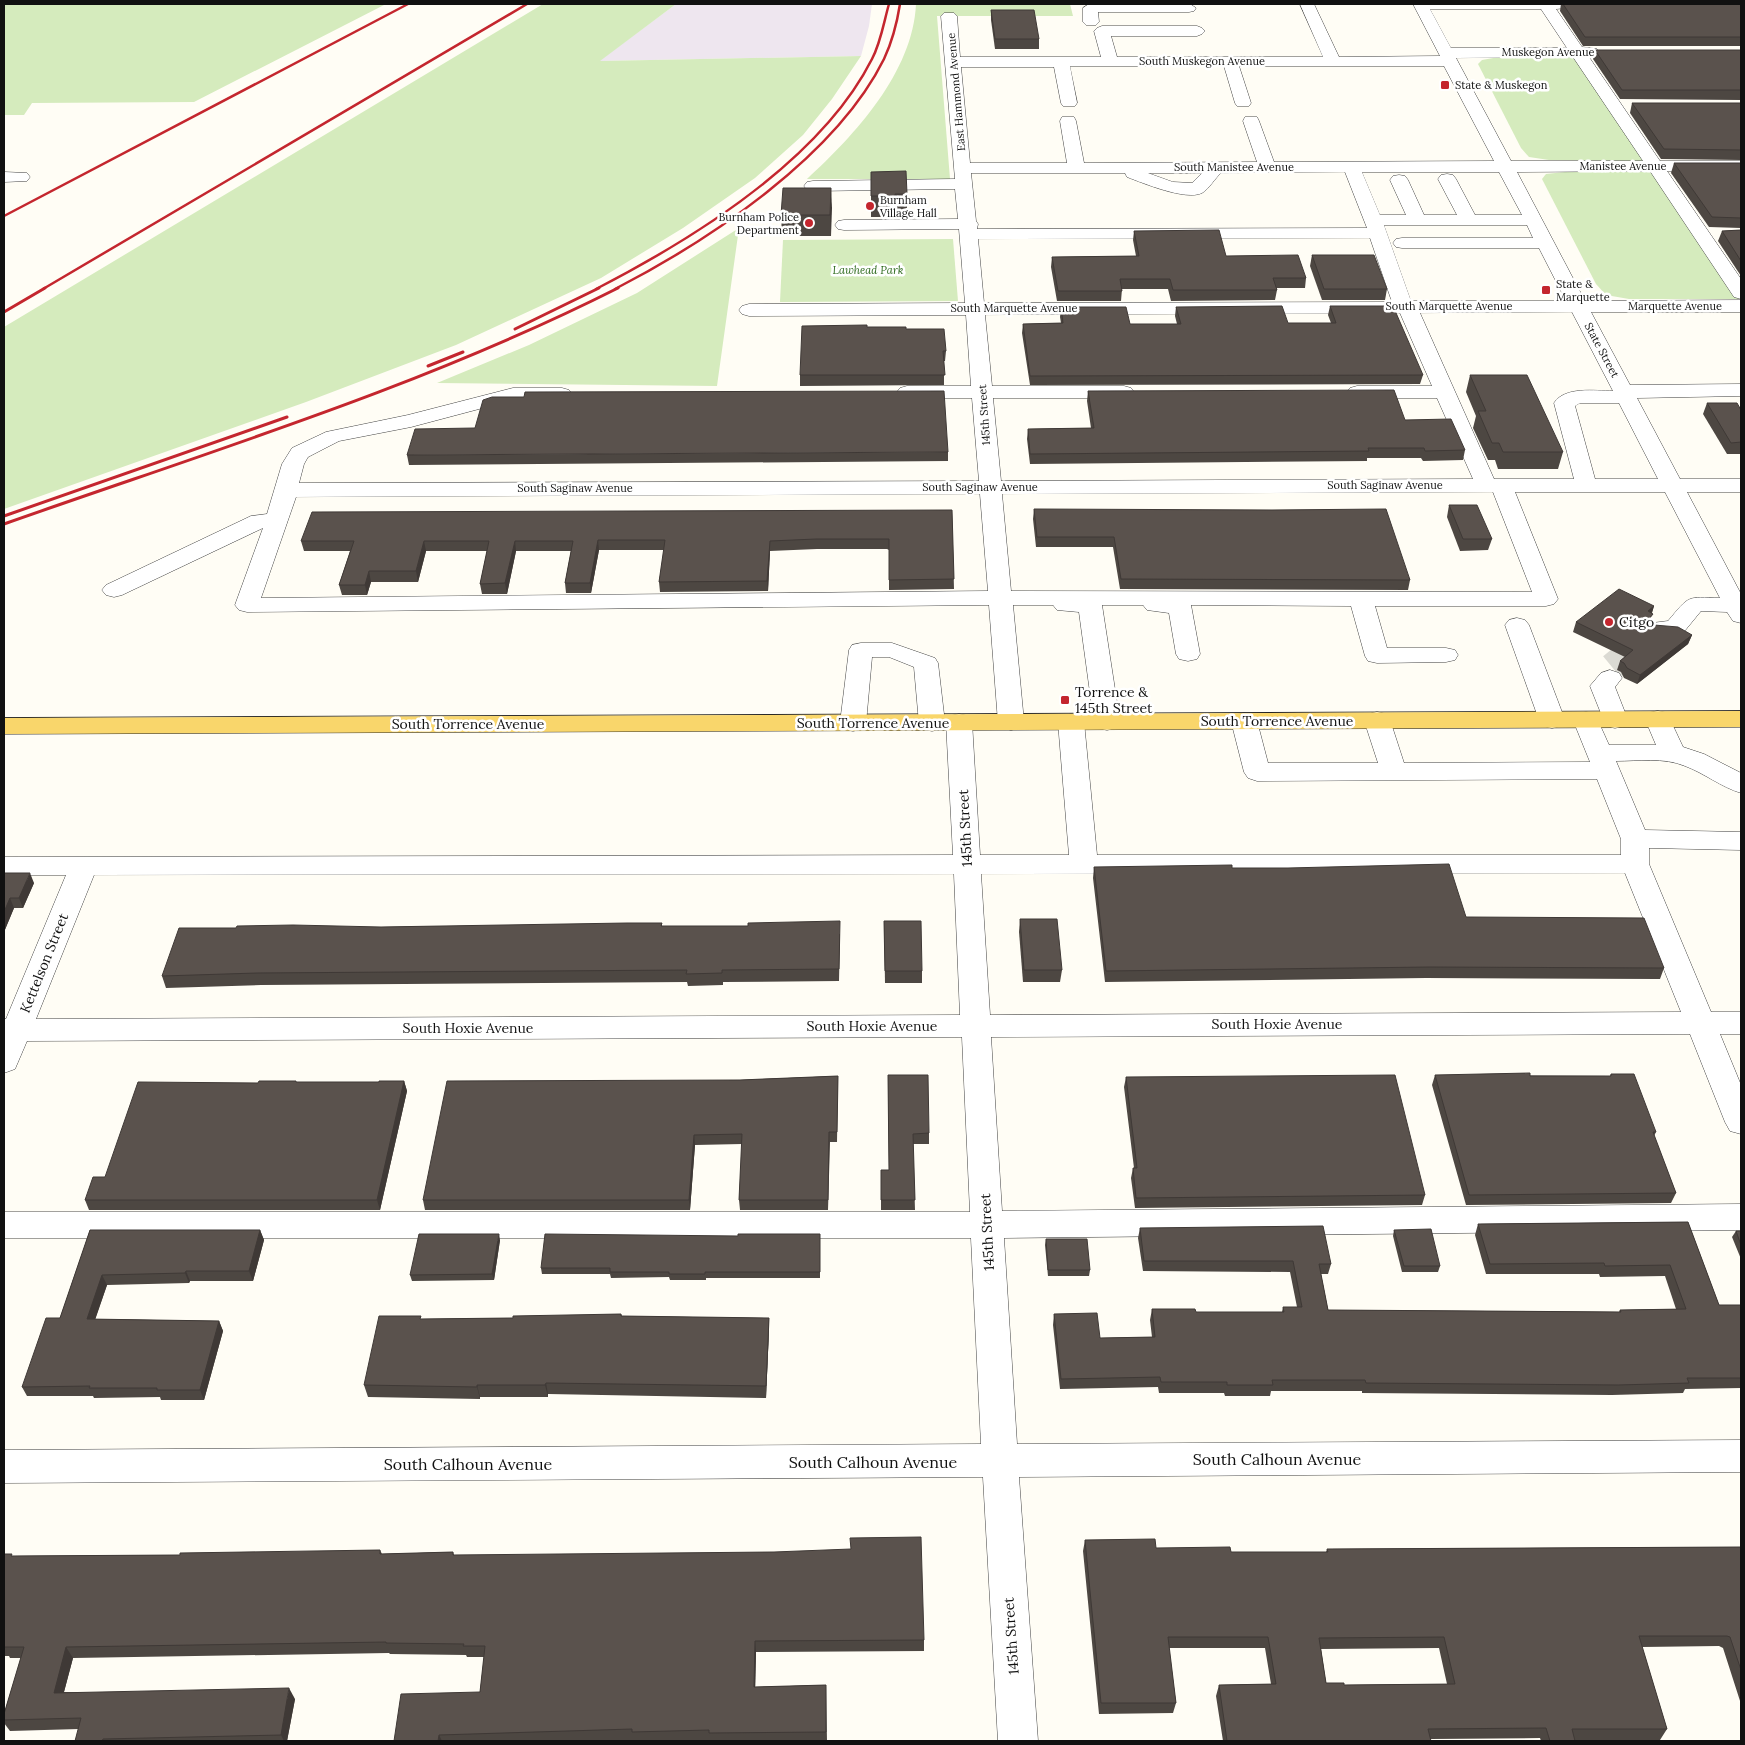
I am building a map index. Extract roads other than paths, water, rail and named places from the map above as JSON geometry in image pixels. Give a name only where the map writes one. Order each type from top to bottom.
[{"type":"main road","name":"South Torrence Avenue","points":[[4,726],[1741,719]]},
{"type":"street","points":[[1307,4],[1333,61]]},
{"type":"street","points":[[1420,5],[1575,5]]},
{"type":"street","name":"State Street","points":[[1420,5],[1737,603]]},
{"type":"street","points":[[1545,5],[1741,293]]},
{"type":"street","points":[[1091,22],[1090,8],[1188,6],[1206,61]]},
{"type":"street","name":"East Hammond Avenue","points":[[949,16],[964,176]]},
{"type":"street","points":[[1110,62],[1102,31],[1196,31]]},
{"type":"street","name":"Muskegon Avenue","points":[[1448,57],[1607,52]]},
{"type":"street","name":"South Muskegon Avenue","points":[[953,62],[1333,61],[1448,57]]},
{"type":"street","points":[[1230,61],[1243,103]]},
{"type":"street","points":[[1061,62],[1069,103]]},
{"type":"street","points":[[1614,106],[1634,106]]},
{"type":"street","points":[[812,186],[1076,167],[1068,121]]},
{"type":"street","points":[[1251,121],[1267,167]]},
{"type":"street","name":"Manistee Avenue","points":[[1505,166],[1741,166]]},
{"type":"street","name":"South Manistee Avenue","points":[[1076,167],[1119,167],[1170,187],[1197,189],[1216,167],[1505,166]]},
{"type":"street","points":[[583,394],[513,394],[411,421],[333,436],[300,453],[293,464],[287,490],[247,605],[1546,598],[1405,306],[1351,167]]},
{"type":"street","name":"145th Street","points":[[964,176],[1011,722]]},
{"type":"street","points":[[4,177],[21,177]]},
{"type":"street","points":[[1447,179],[1469,220]]},
{"type":"street","points":[[1399,180],[1418,220]]},
{"type":"street","points":[[844,225],[969,229],[1375,226],[1418,220],[1534,220]]},
{"type":"street","points":[[1701,234],[1725,234]]},
{"type":"street","points":[[1402,243],[1546,244]]},
{"type":"street","name":"South Marquette Avenue","points":[[749,310],[1579,306]]},
{"type":"street","name":"Marquette Avenue","points":[[1579,306],[1741,306]]},
{"type":"street","points":[[1586,485],[1564,403],[1577,397],[1741,390]]},
{"type":"street","points":[[893,392],[1147,392]]},
{"type":"street","points":[[1336,392],[1445,392]]},
{"type":"street","name":"South Saginaw Avenue","points":[[287,490],[990,486],[1741,485]]},
{"type":"street","points":[[114,590],[259,521],[276,521]]},
{"type":"street","points":[[1362,598],[1377,656],[1446,655]]},
{"type":"street","points":[[1000,601],[1180,606],[1188,654]]},
{"type":"street","points":[[1671,631],[1696,604],[1737,603]]},
{"type":"street","points":[[1090,605],[1107,722]]},
{"type":"street","points":[[1516,625],[1552,720]]},
{"type":"street","name":"145th Street","points":[[853,723],[861,650],[892,650],[926,663],[946,722],[967,865],[1000,1461],[1018,1741]]},
{"type":"street","points":[[1615,720],[1602,686],[1618,674]]},
{"type":"street","points":[[1658,719],[1673,753]]},
{"type":"street","points":[[1377,720],[1394,771]]},
{"type":"street","points":[[1586,720],[1700,1023],[1733,1082],[1741,1122]]},
{"type":"street","points":[[1244,721],[1257,772],[1394,771],[1603,761],[1673,753],[1695,760],[1741,784]]},
{"type":"street","points":[[1071,722],[1084,865]]},
{"type":"street","points":[[4,866],[1084,865],[1635,851],[1741,841]]},
{"type":"street","name":"Kettelson Street","points":[[4,1061],[10,1030],[84,865]]},
{"type":"street","name":"South Hoxie Avenue","points":[[10,1030],[1741,1023]]},
{"type":"street","points":[[4,1225],[987,1225],[1741,1217]]},
{"type":"street","name":"South Calhoun Avenue","points":[[4,1467],[1741,1456]]},
{"type":"tunnel","points":[[1622,659],[1653,634]]},
{"type":"tunnel","points":[[1612,667],[1623,658]]},
{"type":"railway","points":[[4,216],[408,4]]},
{"type":"railway","points":[[43,289],[527,4]]},
{"type":"railway","points":[[596,289],[674,246],[752,193],[788,163],[821,130],[850,96],[875,52],[889,4]]},
{"type":"railway","points":[[615,289],[652,269],[729,220],[767,192],[803,161],[835,129],[863,95],[887,53],[900,4]]},
{"type":"railway","points":[[4,312],[45,288]]},
{"type":"railway","points":[[515,329],[599,288]]},
{"type":"railway","points":[[4,524],[315,416],[392,387],[544,324],[618,288]]},
{"type":"railway","points":[[428,366],[463,352]]},
{"type":"railway","points":[[4,516],[287,417]]},
{"type":"place","name":"State & Muskegon","points":[[1445,85]]},
{"type":"place","name":"Burnham Village Hall","points":[[870,206]]},
{"type":"place","name":"Burnham Police Department","points":[[809,223]]},
{"type":"place","name":"State & Marquette","points":[[1546,290]]},
{"type":"place","name":"Citgo","points":[[1609,622]]},
{"type":"place","name":"Torrence & 145th Street","points":[[1065,700]]},
{"type":"park label","name":"Lawhead Park","points":[[868,270]]}]
